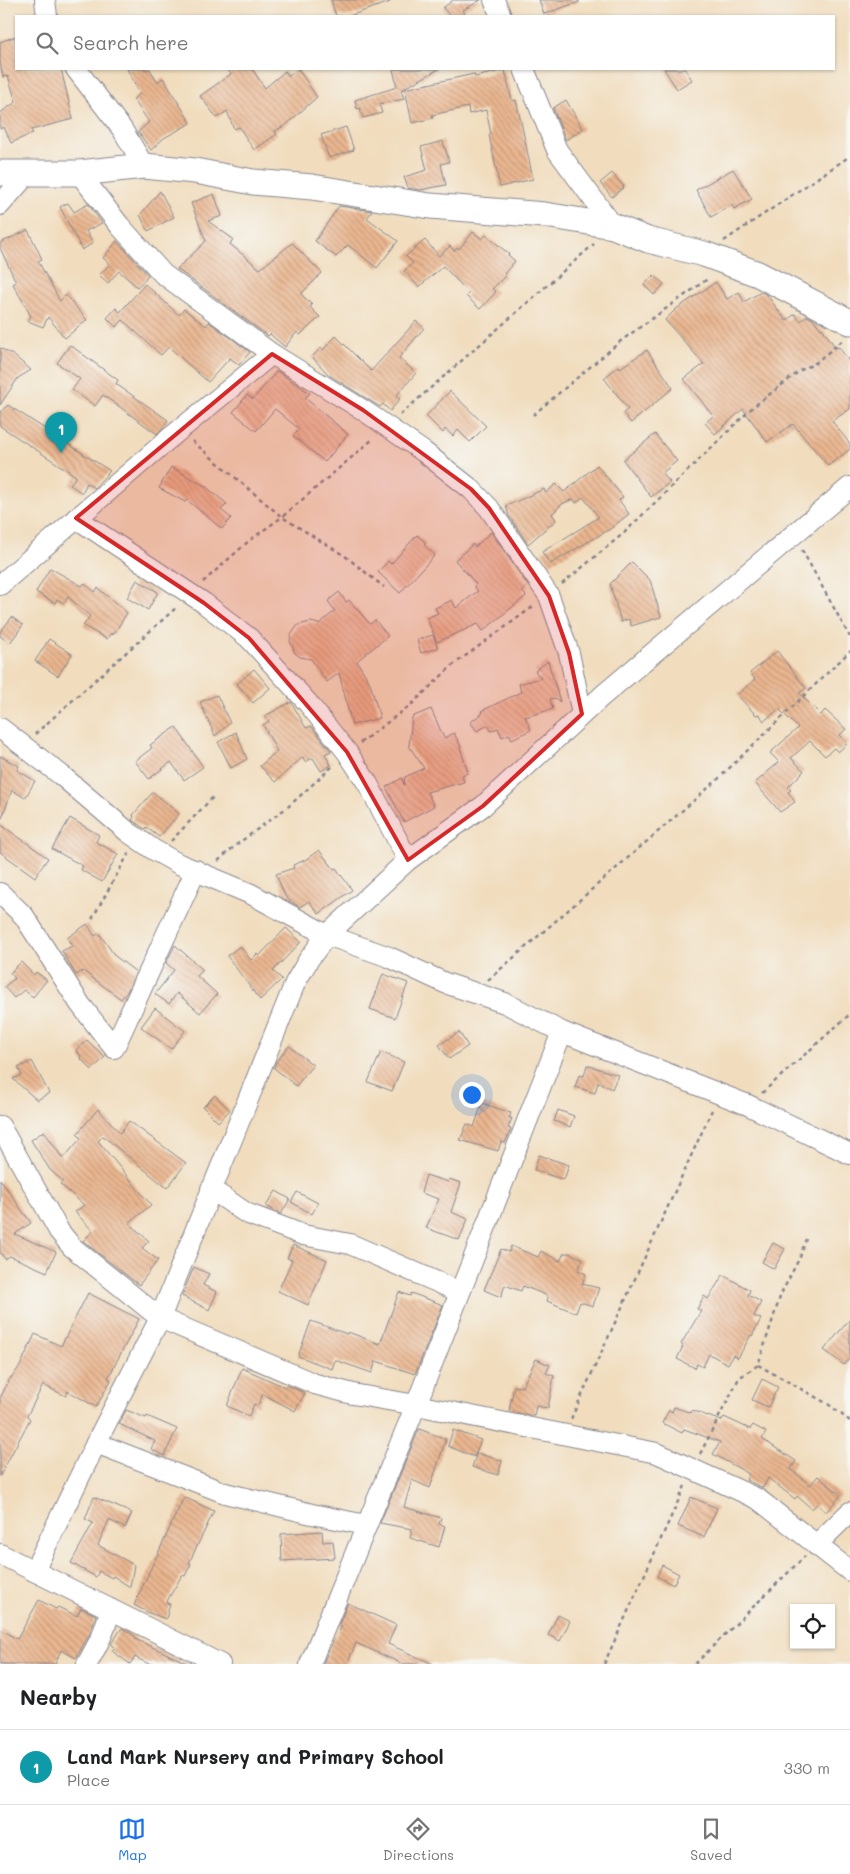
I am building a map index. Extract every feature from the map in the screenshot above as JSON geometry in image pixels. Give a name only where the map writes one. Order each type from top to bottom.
[{"type":"main road","points":[[0,173],[79,172],[144,166],[195,171],[253,182],[312,187],[430,206],[545,215],[613,226],[648,240],[711,257],[758,274],[847,331]]},
{"type":"street","points":[[46,0],[48,15]]},
{"type":"street","points":[[494,0],[502,15]]},
{"type":"street","points":[[77,70],[122,129],[144,166]]},
{"type":"street","points":[[524,70],[557,150],[613,226]]},
{"type":"street","points":[[79,172],[120,226],[163,274],[272,354],[363,410],[432,458],[471,489],[489,508],[549,596],[569,653],[582,714]]},
{"type":"street","points":[[0,205],[28,173]]},
{"type":"street","points":[[0,585],[76,518],[272,354]]},
{"type":"street","points":[[34,1571],[96,1443],[160,1318],[295,983],[327,935],[408,860],[483,806],[582,714],[850,487]]},
{"type":"street","points":[[76,518],[190,594],[249,638],[307,702],[347,752],[368,784],[408,860]]},
{"type":"street","points":[[0,728],[137,838],[179,864],[251,894],[327,935],[389,956],[446,983],[505,1003],[562,1032],[748,1105],[850,1154]]},
{"type":"street","points":[[0,894],[24,916],[80,1004],[114,1048],[200,872]]},
{"type":"street","points":[[310,1664],[416,1404],[562,1032]]},
{"type":"street","points":[[0,1126],[65,1239],[72,1247],[160,1318],[315,1384],[353,1394],[416,1404],[657,1453],[758,1499],[850,1571]]},
{"type":"street","points":[[211,1189],[246,1213],[303,1235],[350,1244],[460,1292]]},
{"type":"street","points":[[96,1443],[225,1493],[366,1525]]},
{"type":"street","points":[[816,1545],[850,1512]]},
{"type":"street","points":[[0,1554],[220,1664]]},
{"type":"street","points":[[87,1664],[107,1623],[110,1609]]},
{"type":"path","points":[[533,415],[622,340],[708,279],[716,271],[711,257],[850,156]]},
{"type":"path","points":[[22,745],[167,617],[250,540],[282,518],[613,226]]},
{"type":"path","points":[[200,872],[289,806],[347,752],[412,704],[453,665],[549,596],[624,533],[754,407],[801,370],[814,364],[847,331]]},
{"type":"path","points":[[180,430],[282,518],[344,556],[384,587]]},
{"type":"path","points":[[794,533],[810,567],[850,637]]},
{"type":"path","points":[[474,992],[715,782],[850,651]]},
{"type":"path","points":[[159,852],[214,796]]},
{"type":"path","points":[[92,919],[137,838]]},
{"type":"path","points":[[748,1105],[850,1014]]},
{"type":"path","points":[[564,1434],[719,1094]]},
{"type":"path","points":[[604,1664],[692,1469],[739,1378],[758,1365],[781,1294],[800,1257],[806,1239]]},
{"type":"path","points":[[758,1365],[828,1404],[850,1420]]},
{"type":"path","points":[[695,1664],[816,1545]]},
{"type":"highlighted area","points":[[272,354],[363,410],[471,489],[489,508],[549,596],[569,653],[582,714],[483,806],[408,860],[347,752],[249,638],[204,603],[76,518]]},
{"type":"building","points":[[331,0],[389,0],[390,2],[352,15],[336,15]]},
{"type":"building","points":[[453,0],[481,0],[463,10],[466,15],[449,15],[443,8]]},
{"type":"building","points":[[539,0],[579,0],[579,2],[544,14]]},
{"type":"building","points":[[15,36],[15,70],[61,70],[73,119],[31,130],[33,133],[11,143],[4,127],[0,129],[0,113],[16,102],[8,76],[3,77],[0,63],[0,42]]},
{"type":"building","points":[[128,70],[151,70],[157,82],[163,78],[191,123],[164,138],[151,150],[138,132],[149,122],[133,99],[140,94]]},
{"type":"building","points":[[228,70],[253,70],[265,88],[285,71],[289,76],[299,70],[317,97],[286,125],[275,131],[277,134],[254,150],[239,127],[234,129],[227,111],[217,118],[200,96],[231,74]]},
{"type":"building","points":[[393,70],[437,70],[401,90],[404,99],[379,104],[382,113],[363,118],[360,108],[357,109],[355,100],[397,87]]},
{"type":"building","points":[[505,70],[512,101],[516,100],[533,179],[500,187],[489,135],[491,134],[486,110],[469,114],[468,107],[432,115],[433,118],[412,123],[405,89],[474,74],[475,77]]},
{"type":"building","points":[[665,70],[686,70],[692,80],[677,89]]},
{"type":"building","points":[[566,100],[583,129],[566,140],[553,108]]},
{"type":"building","points":[[346,127],[354,150],[329,158],[321,135]]},
{"type":"building","points":[[443,141],[449,162],[441,164],[446,185],[420,190],[408,188],[404,177],[427,170],[421,147]]},
{"type":"building","points":[[733,169],[752,199],[734,209],[732,205],[711,217],[696,190]]},
{"type":"building","points":[[612,173],[624,187],[612,197],[600,183]]},
{"type":"building","points":[[160,191],[174,217],[148,231],[140,215]]},
{"type":"building","points":[[214,194],[222,216],[208,221],[233,239],[230,244],[260,269],[292,243],[322,273],[301,294],[320,317],[300,335],[297,332],[285,347],[270,334],[268,336],[177,269],[206,241],[191,203]]},
{"type":"building","points":[[68,203],[74,212],[88,204],[102,223],[86,231],[93,243],[82,250],[60,207]]},
{"type":"building","points":[[339,206],[372,211],[367,218],[398,241],[377,268],[348,245],[336,257],[315,241]]},
{"type":"building","points":[[28,230],[42,259],[38,261],[60,301],[66,295],[87,320],[65,338],[48,317],[43,327],[28,321],[31,316],[13,284],[16,282],[0,248],[0,243]]},
{"type":"building","points":[[473,232],[482,239],[486,235],[515,261],[504,274],[506,275],[492,289],[496,292],[480,309],[466,296],[469,293],[443,266],[419,287],[404,271],[413,263],[406,256],[425,240],[439,256],[450,246],[454,251],[457,248],[459,249]]},
{"type":"building","points":[[117,241],[148,275],[137,287],[119,271],[108,283],[99,275],[110,264],[103,258]]},
{"type":"building","points":[[654,275],[664,284],[654,295],[644,285]]},
{"type":"building","points":[[716,282],[727,299],[739,292],[744,302],[761,292],[767,295],[786,321],[795,314],[800,321],[807,316],[813,319],[836,348],[839,347],[850,363],[850,409],[832,421],[850,444],[850,449],[828,466],[793,424],[767,442],[743,409],[715,434],[705,423],[713,416],[684,379],[704,364],[665,320],[676,309]]},
{"type":"building","points":[[145,284],[179,315],[184,309],[206,326],[209,322],[250,352],[239,365],[230,358],[208,382],[169,347],[161,355],[123,320],[116,327],[107,318],[116,308],[120,312]]},
{"type":"building","points":[[416,321],[424,328],[399,358],[416,373],[396,396],[400,399],[390,411],[383,404],[380,407],[329,375],[312,357],[321,348],[323,350],[336,336],[371,371]]},
{"type":"building","points":[[70,345],[118,380],[116,384],[168,420],[161,430],[157,434],[103,395],[95,406],[72,390],[80,379],[57,363]]},
{"type":"building","points":[[0,348],[13,355],[31,370],[18,378],[0,405]]},
{"type":"building","points":[[647,350],[673,388],[631,423],[623,413],[628,409],[604,378],[619,366],[620,368]]},
{"type":"building","points":[[277,371],[310,393],[305,398],[348,434],[325,462],[293,436],[299,429],[275,409],[256,431],[233,412],[247,395],[253,399]]},
{"type":"building","points":[[450,391],[486,426],[470,442],[458,430],[453,436],[445,429],[443,433],[426,416]]},
{"type":"building","points":[[8,405],[110,471],[94,488],[87,483],[82,493],[70,485],[76,476],[0,426],[0,412]]},
{"type":"building","points":[[655,434],[677,461],[662,473],[670,482],[651,497],[623,460]]},
{"type":"building","points":[[597,465],[623,497],[619,500],[629,514],[610,529],[550,564],[542,552],[599,517],[583,497],[576,503],[573,499],[562,504],[552,514],[556,520],[528,544],[509,516],[506,506],[544,489],[546,493],[556,484],[564,492]]},
{"type":"building","points":[[171,467],[205,486],[227,504],[221,510],[231,518],[222,529],[187,500],[185,502],[159,488]]},
{"type":"building","points":[[491,532],[528,586],[522,591],[526,596],[483,631],[478,624],[437,642],[427,618],[438,613],[435,608],[452,600],[456,608],[478,591],[474,586],[476,584],[455,560],[473,544],[475,547]]},
{"type":"building","points":[[417,535],[435,555],[400,593],[378,572],[388,561],[391,564]]},
{"type":"building","points":[[632,562],[650,580],[661,617],[631,626],[629,619],[621,622],[610,584]]},
{"type":"building","points":[[50,568],[82,586],[84,583],[95,592],[98,588],[127,613],[113,635],[111,633],[107,639],[83,626],[90,616],[68,597],[64,603],[57,599],[55,603],[36,592]]},
{"type":"building","points":[[137,580],[158,592],[148,610],[127,598]]},
{"type":"building","points":[[339,592],[346,602],[349,600],[370,624],[375,620],[388,636],[357,661],[370,683],[380,718],[352,725],[339,673],[327,682],[311,659],[300,657],[295,653],[290,641],[291,635],[298,625],[311,622],[319,624],[335,611],[328,601]]},
{"type":"building","points":[[12,617],[23,625],[10,643],[0,636],[0,632]]},
{"type":"building","points":[[433,635],[438,648],[421,653],[417,640]]},
{"type":"building","points":[[49,639],[72,654],[58,676],[35,661]]},
{"type":"building","points":[[777,651],[806,688],[799,693],[821,715],[825,710],[846,729],[840,735],[848,743],[838,752],[834,748],[825,756],[810,741],[791,758],[804,771],[788,787],[791,790],[788,792],[795,802],[780,812],[755,783],[779,762],[770,753],[798,728],[779,709],[764,721],[759,714],[756,715],[737,695],[755,679],[750,673]]},
{"type":"building","points":[[548,661],[560,702],[555,698],[550,699],[553,709],[525,717],[531,730],[512,739],[509,734],[502,737],[498,728],[491,731],[488,725],[477,731],[470,722],[483,713],[481,711],[521,692],[519,684],[541,678],[535,671]]},
{"type":"building","points":[[254,669],[270,688],[253,703],[237,684]]},
{"type":"building","points":[[217,695],[230,723],[215,736],[200,702]]},
{"type":"building","points":[[291,702],[306,728],[311,726],[331,751],[325,754],[331,765],[321,771],[313,758],[305,762],[303,757],[275,782],[260,766],[277,751],[263,725],[269,721],[265,716]]},
{"type":"building","points":[[431,709],[444,738],[454,733],[461,747],[468,773],[462,775],[464,782],[427,792],[434,806],[404,822],[386,787],[402,778],[404,785],[405,777],[424,768],[409,746],[412,717]]},
{"type":"building","points":[[176,727],[203,767],[184,780],[171,762],[149,779],[135,761],[152,748],[150,745]]},
{"type":"building","points":[[236,732],[247,759],[231,768],[218,742]]},
{"type":"building","points":[[0,756],[19,766],[17,770],[35,781],[25,798],[12,790],[2,818],[0,818]]},
{"type":"building","points":[[153,792],[179,814],[159,837],[146,827],[145,829],[132,820],[133,815]]},
{"type":"building","points":[[70,818],[99,835],[96,842],[118,854],[102,882],[81,870],[83,866],[52,849]]},
{"type":"building","points":[[0,824],[48,858],[35,877],[0,852]]},
{"type":"building","points":[[319,850],[334,869],[336,868],[352,890],[319,914],[309,901],[300,907],[290,901],[285,896],[276,874],[294,868],[293,865],[305,860]]},
{"type":"building","points":[[87,924],[95,936],[99,933],[115,956],[136,972],[127,992],[121,999],[83,971],[76,975],[62,951],[72,946],[67,938]]},
{"type":"building","points":[[286,928],[301,942],[273,971],[282,979],[260,1000],[227,956],[240,946],[251,960],[257,954],[259,956]]},
{"type":"building","points":[[175,945],[203,970],[197,976],[217,994],[200,1013],[177,993],[169,1004],[155,994],[174,970],[166,963]]},
{"type":"building","points":[[21,962],[34,975],[36,972],[47,980],[33,997],[24,990],[14,998],[4,987],[15,978],[10,973]]},
{"type":"building","points":[[383,974],[408,983],[395,1018],[370,1009]]},
{"type":"building","points":[[155,1008],[185,1031],[171,1049],[141,1027]]},
{"type":"building","points":[[459,1032],[468,1046],[449,1059],[439,1045]]},
{"type":"building","points":[[87,1040],[105,1057],[92,1070],[80,1058],[81,1056],[76,1050]]},
{"type":"building","points":[[289,1046],[313,1065],[296,1086],[274,1068],[276,1062]]},
{"type":"building","points":[[381,1052],[404,1062],[392,1091],[368,1082]]},
{"type":"building","points":[[32,1061],[49,1093],[37,1100],[13,1079],[22,1075],[18,1068]]},
{"type":"building","points":[[587,1065],[618,1075],[612,1089],[598,1082],[595,1093],[575,1087],[579,1075],[584,1076]]},
{"type":"building","points":[[215,1095],[230,1110],[218,1122],[203,1107]]},
{"type":"building","points":[[482,1103],[511,1113],[509,1118],[512,1118],[508,1128],[511,1129],[505,1143],[501,1142],[498,1151],[460,1140],[467,1124],[474,1127]]},
{"type":"building","points":[[98,1109],[120,1133],[129,1121],[186,1163],[167,1188],[103,1136],[98,1141],[151,1205],[129,1223],[149,1241],[142,1248],[158,1260],[139,1285],[83,1241],[93,1231],[75,1212],[84,1205],[60,1184],[63,1181],[50,1170],[31,1140],[44,1131],[63,1159],[81,1138],[77,1134]]},
{"type":"building","points":[[558,1110],[574,1116],[570,1127],[554,1121]]},
{"type":"building","points":[[539,1155],[569,1165],[564,1180],[534,1170]]},
{"type":"building","points":[[426,1175],[448,1182],[449,1179],[461,1183],[451,1212],[468,1219],[459,1240],[426,1228],[439,1199],[421,1193]]},
{"type":"building","points":[[0,1179],[31,1223],[15,1234],[56,1252],[47,1272],[10,1256],[5,1259],[0,1252]]},
{"type":"building","points":[[276,1191],[290,1199],[281,1214],[266,1206]]},
{"type":"building","points":[[297,1192],[318,1203],[312,1214],[291,1202]]},
{"type":"building","points":[[773,1243],[785,1249],[774,1269],[762,1262]]},
{"type":"building","points":[[293,1245],[327,1260],[308,1305],[278,1291],[292,1260],[287,1258]]},
{"type":"building","points":[[511,1246],[538,1257],[541,1251],[560,1261],[564,1253],[569,1253],[583,1259],[578,1270],[586,1274],[582,1284],[599,1288],[593,1306],[580,1302],[576,1313],[547,1301],[548,1296],[523,1286],[521,1291],[505,1285],[501,1297],[484,1290],[501,1249],[509,1252]]},
{"type":"building","points":[[194,1267],[209,1274],[203,1285],[217,1292],[209,1310],[182,1296]]},
{"type":"building","points":[[723,1275],[750,1290],[748,1295],[761,1302],[754,1316],[761,1319],[738,1358],[733,1355],[728,1364],[709,1354],[703,1367],[697,1364],[695,1368],[677,1359],[683,1346],[681,1344],[701,1311],[697,1309],[704,1296],[708,1299]]},
{"type":"building","points":[[399,1292],[410,1296],[411,1293],[443,1305],[415,1374],[376,1361],[372,1373],[335,1360],[332,1369],[298,1356],[311,1321],[380,1344]]},
{"type":"building","points":[[88,1293],[139,1319],[108,1378],[111,1380],[96,1407],[68,1391],[66,1396],[43,1385],[27,1416],[30,1419],[0,1476],[0,1398],[11,1377],[20,1366],[35,1334],[61,1346]]},
{"type":"building","points":[[850,1319],[850,1358],[844,1365],[824,1350]]},
{"type":"building","points":[[536,1359],[550,1365],[546,1373],[554,1376],[548,1408],[536,1406],[534,1416],[509,1411],[514,1386],[522,1387]]},
{"type":"building","points":[[242,1368],[285,1387],[286,1385],[305,1393],[295,1411],[263,1394],[258,1405],[254,1404],[249,1416],[227,1406]]},
{"type":"building","points":[[762,1379],[778,1387],[768,1407],[752,1400]]},
{"type":"building","points":[[674,1407],[691,1413],[692,1410],[721,1421],[724,1417],[750,1429],[753,1425],[766,1432],[762,1439],[796,1461],[791,1469],[810,1485],[818,1476],[841,1495],[826,1512],[817,1504],[812,1509],[797,1496],[795,1499],[768,1478],[763,1488],[746,1480],[749,1474],[713,1454],[720,1442],[684,1429],[682,1433],[662,1423],[669,1410],[672,1412]]},
{"type":"building","points":[[126,1410],[146,1418],[147,1416],[177,1429],[164,1456],[151,1449],[155,1441],[119,1424]]},
{"type":"building","points":[[419,1429],[446,1439],[430,1488],[412,1480],[404,1507],[441,1518],[439,1524],[445,1526],[439,1547],[410,1538],[412,1529],[380,1523]]},
{"type":"building","points":[[453,1430],[481,1440],[474,1457],[448,1446]]},
{"type":"building","points":[[477,1453],[502,1461],[498,1475],[472,1467]]},
{"type":"building","points":[[94,1497],[132,1513],[125,1528],[109,1520],[98,1545],[134,1565],[130,1587],[113,1576],[112,1578],[99,1571],[96,1577],[71,1563],[93,1523],[85,1519]]},
{"type":"building","points":[[184,1497],[214,1511],[189,1563],[191,1564],[185,1576],[182,1575],[166,1603],[170,1604],[166,1619],[134,1605]]},
{"type":"building","points":[[691,1497],[717,1508],[704,1537],[678,1526]]},
{"type":"building","points":[[322,1531],[323,1542],[333,1541],[335,1558],[282,1561],[281,1534]]},
{"type":"building","points":[[662,1565],[679,1574],[673,1585],[657,1576]]},
{"type":"building","points":[[39,1600],[56,1609],[58,1607],[77,1616],[81,1608],[96,1615],[90,1633],[76,1658],[61,1650],[55,1664],[0,1664],[0,1629],[17,1639]]},
{"type":"building","points":[[348,1603],[396,1625],[388,1644],[433,1664],[403,1664],[356,1643],[347,1664],[323,1664],[342,1626],[339,1624]]},
{"type":"building","points":[[558,1615],[570,1621],[560,1641],[548,1635]]},
{"type":"building","points":[[122,1628],[136,1637],[135,1639],[189,1664],[149,1664],[135,1657],[130,1664],[112,1651],[115,1647],[111,1644]]},
{"type":"place","name":"Land Mark Nursery and Primary School","points":[[61,453]]}]
